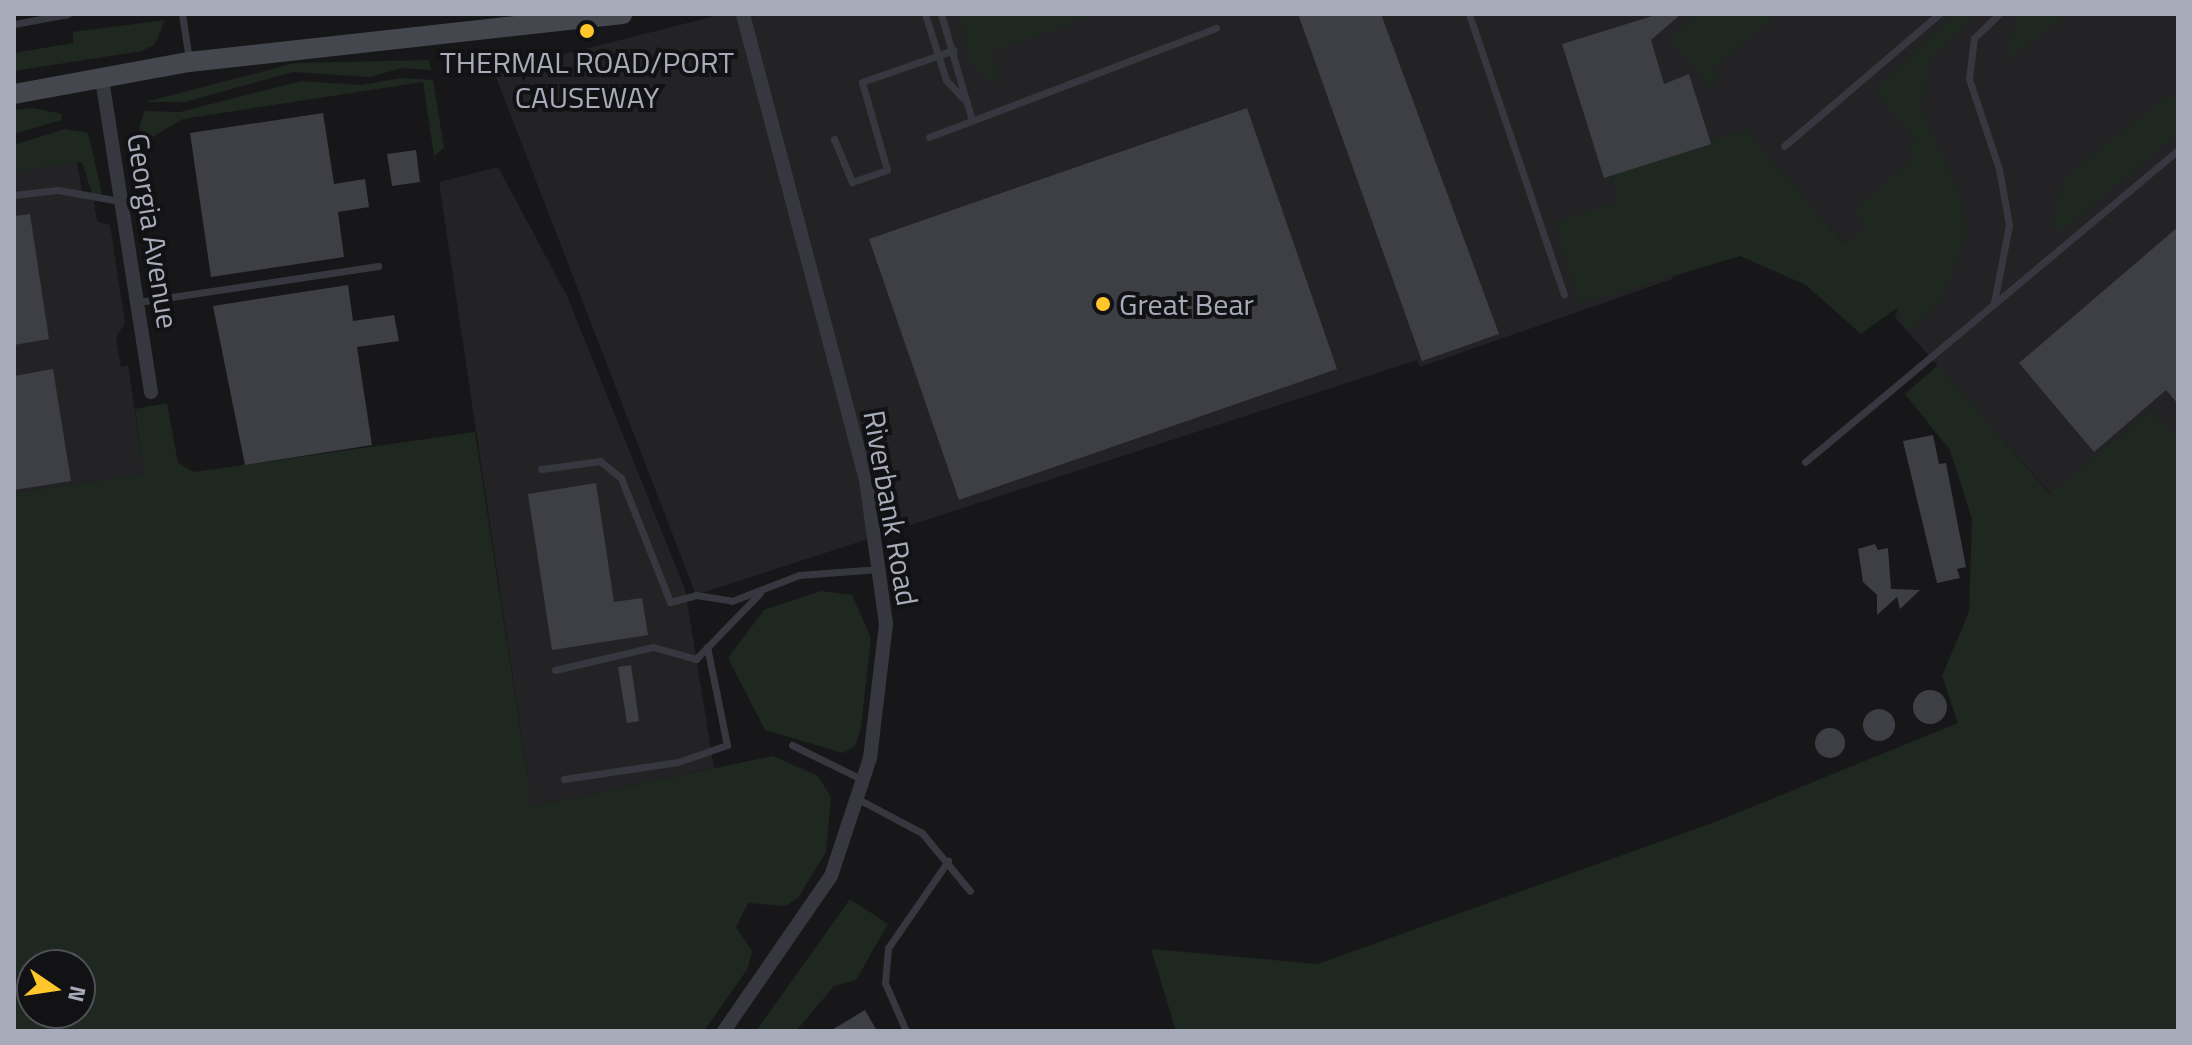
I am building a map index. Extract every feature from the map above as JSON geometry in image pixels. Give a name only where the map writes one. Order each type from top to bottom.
[{"type":"street","points":[[14,94],[189,62],[622,14]]},
{"type":"street","name":"Riverbank Road","points":[[724,1031],[831,876],[860,800],[883,672],[882,569],[866,480],[743,14]]},
{"type":"street","name":"Georgia Avenue","points":[[102,79],[151,392]]},
{"type":"lane","points":[[14,24],[68,14]]},
{"type":"lane","points":[[182,14],[189,62]]},
{"type":"lane","points":[[925,14],[937,56],[963,98],[972,121]]},
{"type":"lane","points":[[941,14],[954,50],[963,98]]},
{"type":"lane","points":[[1469,14],[1564,294]]},
{"type":"lane","points":[[1784,146],[1939,14]]},
{"type":"lane","points":[[1994,303],[2009,225],[1969,79],[1974,38],[1999,14]]},
{"type":"lane","points":[[929,137],[1216,28]]},
{"type":"lane","points":[[834,139],[852,182],[887,170],[862,82],[954,50]]},
{"type":"lane","points":[[1805,462],[2178,150]]},
{"type":"lane","points":[[14,195],[58,190],[122,201]]},
{"type":"lane","points":[[138,302],[378,266]]},
{"type":"lane","points":[[541,469],[600,461],[621,478],[670,602],[696,595],[732,601],[799,575],[882,569]]},
{"type":"lane","points":[[555,670],[653,647],[696,659],[765,588]]},
{"type":"lane","points":[[564,779],[678,762],[727,745],[707,647]]},
{"type":"lane","points":[[792,745],[864,781]]},
{"type":"lane","points":[[860,800],[922,833],[970,891]]},
{"type":"lane","points":[[906,1031],[885,983],[888,948],[948,861]]},
{"type":"shaded area","points":[[723,14],[2178,14],[2178,437],[2151,411],[2051,494],[1895,317],[1898,307],[1746,129],[1672,279],[1420,367],[1417,360],[696,595],[494,72]]},
{"type":"shaded area","points":[[960,14],[1099,14],[991,51],[1000,83],[989,82],[970,63]]},
{"type":"shaded area","points":[[1700,14],[1777,14],[1712,70],[1720,79],[1711,88],[1669,39]]},
{"type":"shaded area","points":[[1956,14],[1977,14],[1931,59],[1921,109],[1963,201],[1966,235],[1943,298],[1908,331],[1897,308],[1861,334],[1806,285],[1740,256],[1580,304],[1555,222],[1618,202],[1612,175],[1746,129],[1844,244],[1865,227],[1854,210],[1915,158],[1908,147],[1918,141],[1874,91]]},
{"type":"shaded area","points":[[2017,14],[2069,14],[2006,61]]},
{"type":"shaded area","points":[[165,20],[155,44],[142,51],[14,71],[14,53],[73,43],[73,32]]},
{"type":"shaded area","points":[[428,60],[432,70],[402,68],[370,77],[293,72],[185,102],[145,102],[295,63]]},
{"type":"shaded area","points":[[401,78],[433,80],[444,148],[434,156],[423,82],[183,119],[135,147],[144,111],[180,112],[301,81],[361,85]]},
{"type":"shaded area","points":[[2170,94],[2178,104],[2178,134],[2062,231],[2051,229],[2064,178]]},
{"type":"shaded area","points":[[32,108],[62,114],[61,120],[14,134],[14,110]]},
{"type":"shaded area","points":[[65,129],[88,133],[102,193],[93,197],[82,162],[14,171],[14,145]]},
{"type":"shaded area","points":[[77,162],[83,198],[93,197],[97,221],[110,225],[125,323],[116,337],[121,367],[128,365],[144,474],[14,493],[14,171]]},
{"type":"shaded area","points":[[498,167],[567,296],[685,589],[714,768],[532,806],[439,182]]},
{"type":"shaded area","points":[[1938,365],[2050,494],[2151,411],[2178,437],[2178,1031],[1176,1031],[1151,949],[1318,964],[1715,822],[1958,723],[1942,676],[1969,612],[1972,519],[1950,450],[1905,394]]},
{"type":"shaded area","points":[[167,403],[178,463],[194,472],[475,432],[532,806],[773,756],[818,776],[831,797],[826,852],[798,898],[785,906],[748,903],[736,927],[752,951],[748,968],[704,1031],[14,1031],[14,493],[144,474],[135,409]]},
{"type":"shaded area","points":[[821,591],[852,595],[871,638],[861,727],[855,746],[843,753],[765,730],[728,658],[764,610]]},
{"type":"shaded area","points":[[850,899],[888,924],[856,980],[834,986],[796,1031],[756,1031]]},
{"type":"building","points":[[1298,14],[1381,14],[1499,334],[1422,361]]},
{"type":"building","points":[[1659,14],[1681,14],[1651,40],[1664,84],[1689,74],[1711,144],[1604,178],[1562,44]]},
{"type":"building","name":"Great Bear","points":[[1247,108],[1337,369],[959,500],[869,239]]},
{"type":"building","points":[[323,113],[334,184],[365,179],[369,207],[338,212],[344,257],[211,277],[190,133]]},
{"type":"building","points":[[416,150],[420,182],[392,186],[387,154]]},
{"type":"building","points":[[30,214],[49,339],[14,345],[14,216]]},
{"type":"building","points":[[2178,227],[2178,404],[2166,390],[2094,452],[2019,363]]},
{"type":"building","points":[[348,285],[353,321],[394,315],[399,341],[357,347],[372,445],[245,465],[213,306]]},
{"type":"building","points":[[53,369],[71,481],[14,490],[14,376]]},
{"type":"building","points":[[1933,435],[1939,464],[1946,463],[1966,567],[1957,569],[1960,578],[1937,583],[1903,441]]},
{"type":"building","points":[[596,483],[614,602],[642,598],[648,635],[552,650],[528,494]]},
{"type":"building","points":[[1875,544],[1878,550],[1888,548],[1891,589],[1920,590],[1900,609],[1897,597],[1877,615],[1877,595],[1863,582],[1858,549]]},
{"type":"building","points":[[631,665],[639,721],[627,723],[618,667]]},
{"type":"building","points":[[1930,690],[1942,695],[1947,707],[1942,719],[1930,724],[1918,719],[1913,707],[1918,695]]},
{"type":"building","points":[[1879,709],[1890,714],[1895,725],[1890,736],[1879,741],[1868,736],[1863,725],[1868,714]]},
{"type":"building","points":[[1830,728],[1841,732],[1845,743],[1841,754],[1830,758],[1819,754],[1815,743],[1819,732]]},
{"type":"building","points":[[865,1010],[877,1031],[830,1031]]},
{"type":"place","name":"THERMAL ROAD/PORT CAUSEWAY","points":[[587,31]]},
{"type":"place","name":"Great Bear","points":[[1103,304]]}]
